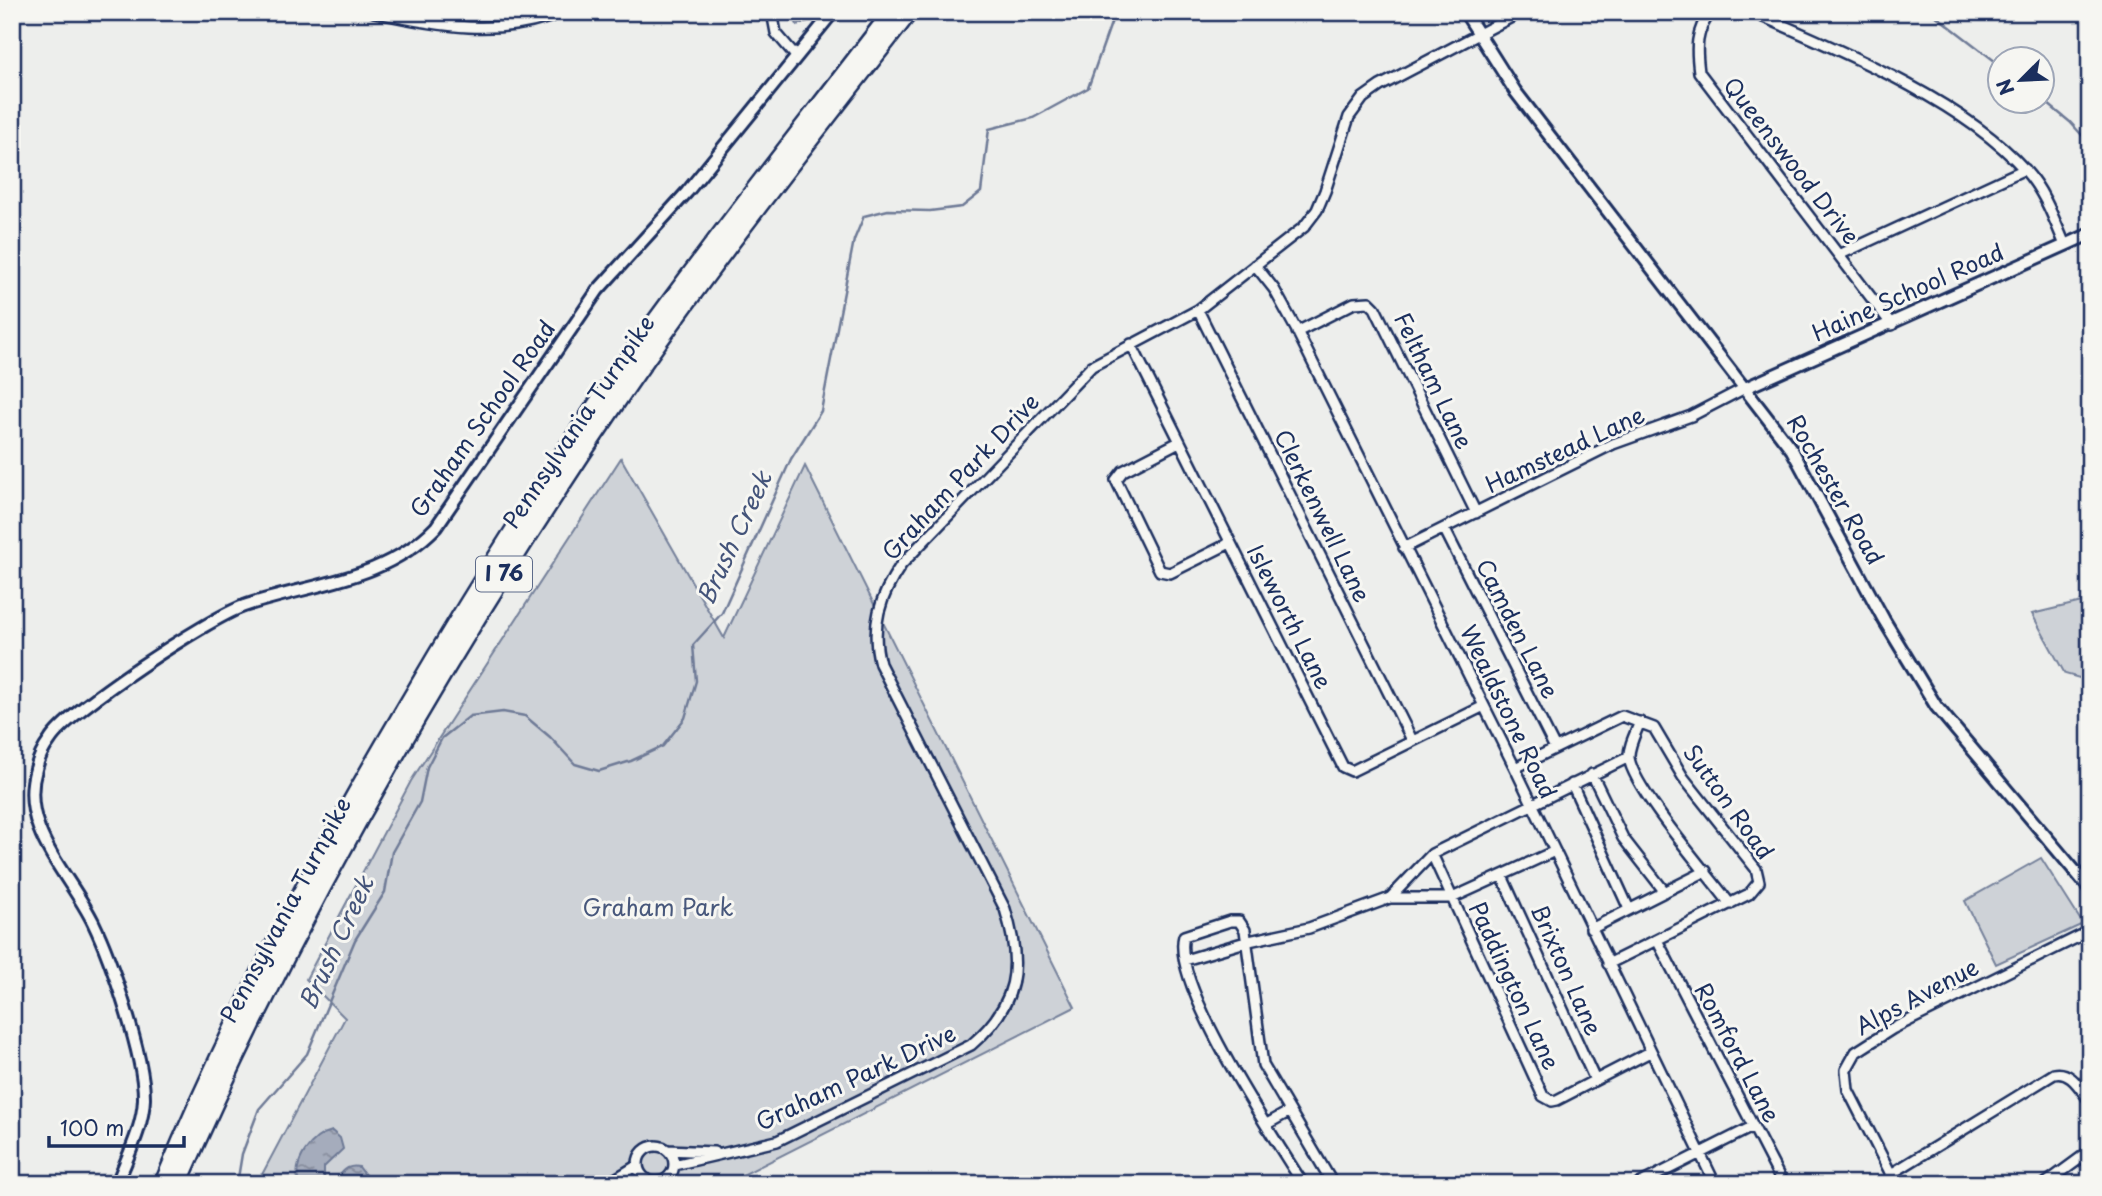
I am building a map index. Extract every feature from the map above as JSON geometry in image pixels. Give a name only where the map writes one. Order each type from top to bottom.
[{"type":"highway","name":"Pennsylvania Turnpike","points":[[163,1184],[262,965],[371,766],[470,597],[585,422],[648,332],[892,12]]},
{"type":"highway","name":"Pennsylvania Turnpike","points":[[178,1184],[237,1053],[328,875],[411,724],[499,580],[625,389],[758,208],[909,12]]},
{"type":"street","points":[[374,12],[471,29],[513,26],[564,12]]},
{"type":"street","points":[[772,12],[776,33],[795,55]]},
{"type":"street","name":"Graham School Road","points":[[117,1184],[142,1114],[142,1073],[107,956],[92,921],[44,843],[34,811],[36,768],[50,739],[72,718],[206,623],[243,606],[355,575],[391,562],[416,548],[436,527],[598,290],[687,192],[795,55],[833,12]]},
{"type":"street","name":"Rochester Road","points":[[1465,12],[1476,35],[1515,91],[1743,389],[1771,420],[1808,476],[1884,620],[1936,706],[2090,889]]},
{"type":"street","name":"Graham Park Drive","points":[[607,1184],[638,1165],[640,1155],[648,1148],[657,1146],[667,1150],[723,1152],[753,1148],[795,1133],[971,1045],[995,1023],[1008,1002],[1016,960],[1015,940],[1005,909],[880,664],[875,647],[877,617],[885,589],[901,565],[1092,366],[1198,310],[1311,220],[1325,191],[1341,134],[1363,98],[1380,86],[1521,12]]},
{"type":"street","name":"Queenswood Drive","points":[[1711,12],[1703,22],[1697,38],[1699,72],[1841,254],[1892,325]]},
{"type":"street","points":[[1752,12],[1932,98],[1986,135],[2025,169],[2042,194],[2065,245]]},
{"type":"street","points":[[1841,254],[2025,169]]},
{"type":"street","name":"Haine School Road","points":[[1743,389],[1892,325],[2090,234]]},
{"type":"street","name":"Wealdstone Road","points":[[1255,265],[1274,289],[1297,332],[1515,768],[1715,1184]]},
{"type":"street","name":"Feltham Lane","points":[[1297,332],[1354,303],[1369,302],[1375,307],[1476,513]]},
{"type":"street","name":"Clerkenwell Lane","points":[[1198,310],[1412,740]]},
{"type":"street","name":"Isleworth Lane","points":[[1131,344],[1343,767],[1352,771],[1484,706]]},
{"type":"street","name":"Hamstead Lane","points":[[1404,548],[1613,444],[1691,416],[1743,389]]},
{"type":"street","points":[[1179,442],[1123,471],[1116,480],[1160,571],[1170,573],[1230,543]]},
{"type":"street","name":"Camden Lane","points":[[1444,528],[1555,748]]},
{"type":"street","points":[[1515,768],[1622,716],[1640,722],[1629,757],[1650,799],[1730,904]]},
{"type":"street","name":"Sutton Road","points":[[1608,964],[1730,904],[1754,889],[1759,882],[1756,869],[1683,778],[1654,727],[1640,722]]},
{"type":"street","points":[[1390,898],[1432,854],[1629,757]]},
{"type":"street","points":[[1592,774],[1623,838],[1665,892]]},
{"type":"street","points":[[1572,784],[1629,909]]},
{"type":"street","points":[[1185,960],[1249,941],[1310,928],[1390,898],[1452,898],[1555,851]]},
{"type":"street","name":"Paddington Lane","points":[[1432,854],[1543,1096],[1552,1101],[1557,1100],[1650,1052]]},
{"type":"street","points":[[1591,929],[1706,871]]},
{"type":"street","name":"Brixton Lane","points":[[1502,876],[1595,1080]]},
{"type":"street","points":[[1303,1184],[1220,1044],[1197,998],[1181,947],[1184,936],[1230,921],[1239,921],[1249,941],[1263,1065],[1333,1184]]},
{"type":"street","name":"Alps Avenue","points":[[1896,1184],[1848,1090],[1846,1070],[1856,1052],[1892,1029],[2090,930]]},
{"type":"street","name":"Romford Lane","points":[[1657,940],[1783,1184]]},
{"type":"street","points":[[1891,1174],[2053,1074],[2061,1072],[2070,1077],[2089,1097]]},
{"type":"street","points":[[1267,1124],[1290,1111]]},
{"type":"street","points":[[1639,1184],[1752,1127]]},
{"type":"street","points":[[667,1150],[673,1174]]},
{"type":"street","points":[[2045,1184],[2090,1151]]},
{"type":"street","name":"Graham Park Drive","points":[[631,1184],[653,1182],[723,1152]]},
{"type":"street","points":[[638,1165],[653,1182]]},
{"type":"green space","points":[[792,12],[824,12],[820,17],[797,25]]},
{"type":"green space","name":"Graham Park","points":[[621,458],[724,638],[805,466],[1075,1007],[725,1184],[257,1184],[345,1018],[306,979],[411,781]]},
{"type":"green space","points":[[2090,600],[2090,681],[2065,674],[2032,614]]},
{"type":"green space","points":[[2041,858],[2083,924],[1996,964],[1965,901]]},
{"type":"water","points":[[332,1131],[340,1138],[343,1149],[324,1167],[324,1177],[331,1182],[346,1169],[359,1167],[372,1184],[299,1184],[298,1167],[305,1151],[317,1138]]},
{"type":"waterway","name":"Brush Creek","points":[[237,1184],[242,1154],[259,1109],[307,1054],[355,940],[385,892],[392,852],[420,802],[427,767],[442,738],[470,716],[503,712],[525,716],[550,737],[575,764],[599,771],[631,761],[663,746],[685,718],[696,681],[693,645],[722,613],[791,459],[821,411],[854,240],[864,216],[888,210],[930,211],[962,207],[981,192],[989,129],[1033,118],[1088,88],[1115,12]]},
{"type":"waterway","points":[[1931,12],[1986,54]]},
{"type":"waterway","points":[[2056,110],[2090,144]]}]
